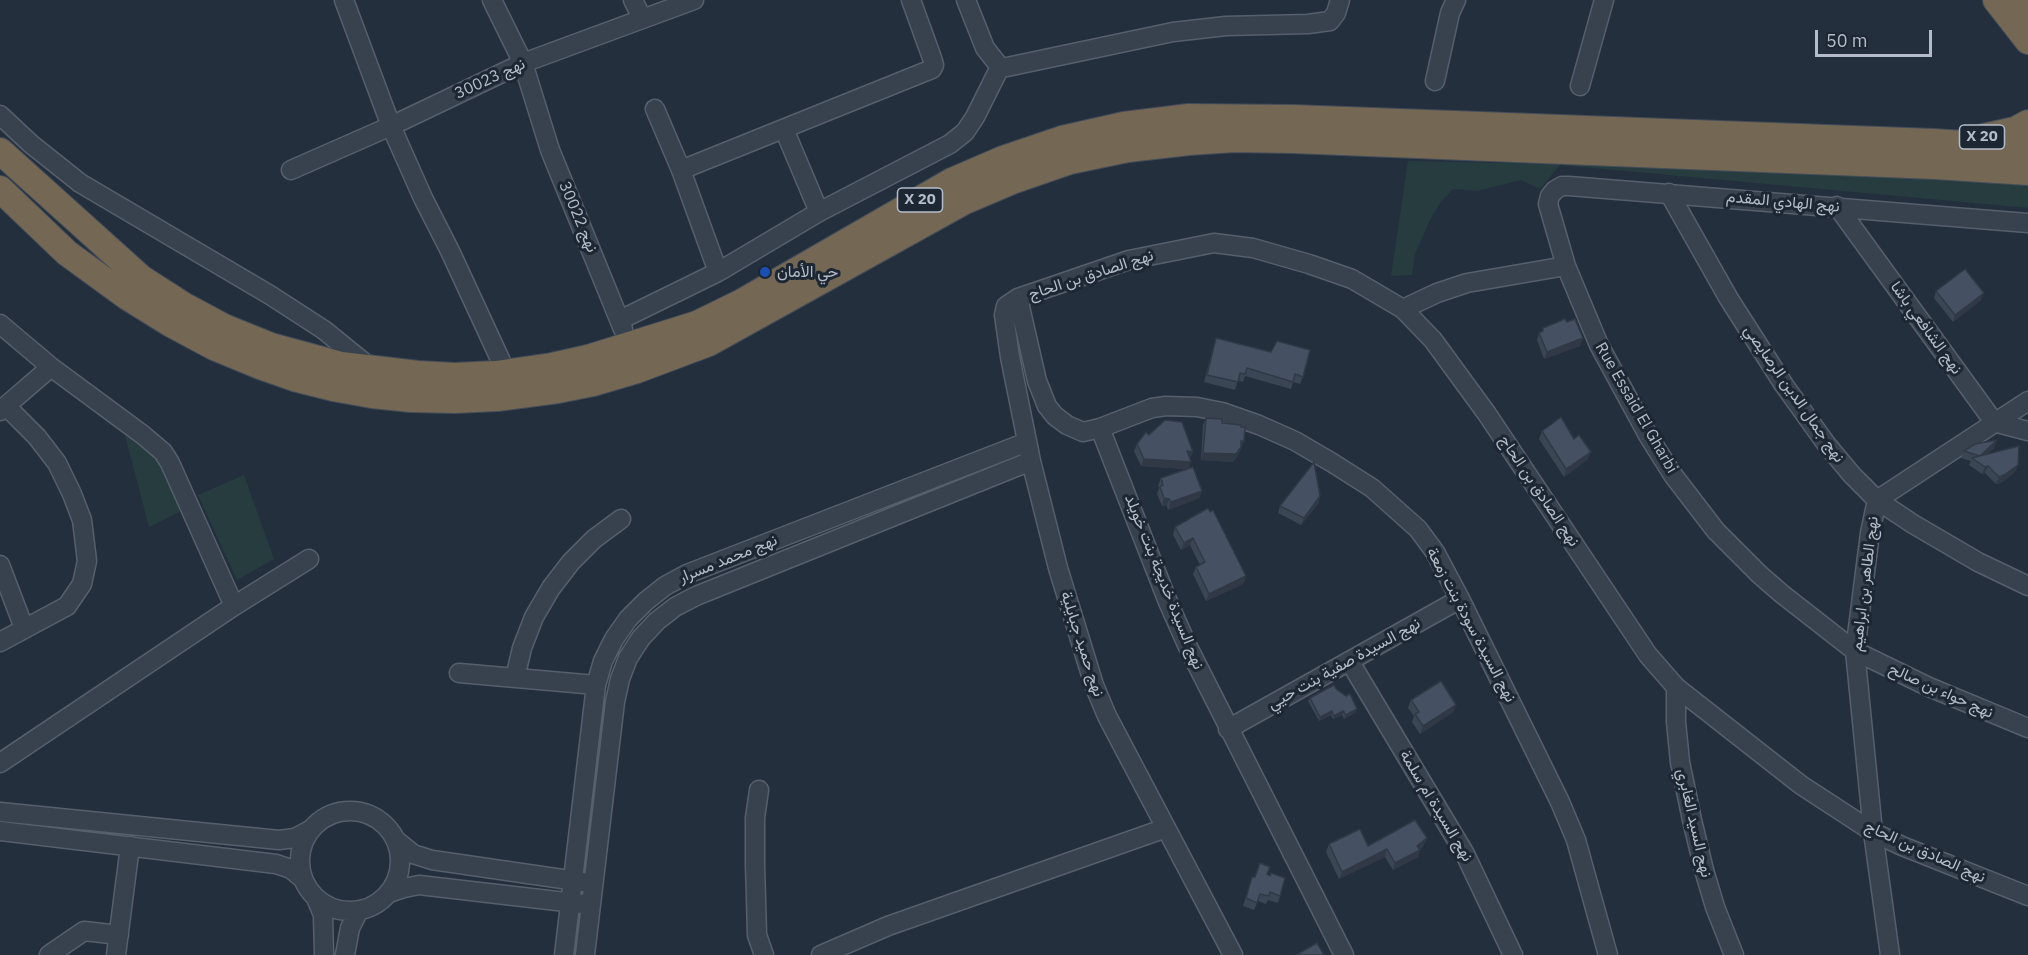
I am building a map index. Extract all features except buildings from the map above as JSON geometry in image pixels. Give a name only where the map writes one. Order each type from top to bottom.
[{"type":"highway","points":[[1996,0],[2028,41]]},
{"type":"highway","points":[[2019,0],[2028,11]]},
{"type":"highway","name":"X 20","points":[[0,151],[141,278],[183,305],[224,327],[271,346],[341,365],[373,370],[455,376],[561,364],[697,324],[742,302],[952,181],[1003,159],[1062,139],[1124,125],[1189,117],[1242,117],[1933,142],[2028,148]]},
{"type":"highway","name":"X 20","points":[[1933,142],[1993,136],[2015,130],[2028,123]]},
{"type":"highway","name":"X 20","points":[[1,191],[67,253],[126,296],[214,347],[297,379],[372,395],[455,400],[497,398],[558,390],[593,383],[637,370],[709,343],[965,201],[1012,181],[1070,161],[1128,149],[1200,141],[1293,140],[1911,165],[2028,172]]},
{"type":"street","points":[[344,0],[391,126],[506,372]]},
{"type":"street","name":"نهج 30022","points":[[492,0],[523,63],[550,150],[620,320],[637,370]]},
{"type":"street","points":[[633,0],[642,18]]},
{"type":"street","name":"نهج 30023","points":[[291,170],[391,126],[523,63],[694,0]]},
{"type":"street","points":[[681,170],[934,68],[911,0]]},
{"type":"street","points":[[966,0],[984,48],[1000,67]]},
{"type":"street","points":[[1000,67],[1031,63],[1173,32],[1226,26],[1308,24],[1330,21],[1336,13],[1340,0]]},
{"type":"street","points":[[1435,81],[1450,13],[1456,0]]},
{"type":"street","points":[[1580,86],[1604,0]]},
{"type":"street","points":[[620,320],[717,272],[819,212],[950,144],[965,132],[984,102],[1000,67]]},
{"type":"street","points":[[656,109],[681,170],[717,272]]},
{"type":"street","points":[[0,115],[31,144],[80,183],[270,295],[324,330],[373,370]]},
{"type":"street","points":[[784,129],[819,212]]},
{"type":"street","name":"نهج الهادي المقدم","points":[[1548,204],[1550,196],[1562,186],[1837,206],[2028,223]]},
{"type":"street","name":"نهج جمال الدين الرصايصي","points":[[1669,193],[1729,299],[1784,385],[1827,445],[1852,475],[1877,500],[1946,545],[2028,586]]},
{"type":"street","name":"Rue Essaid El Gharbi","points":[[1548,204],[1566,266],[1599,345],[1649,438],[1716,531],[1760,575],[1855,651]]},
{"type":"street","name":"نهج الشافعي باشا","points":[[1837,206],[1994,422]]},
{"type":"street","name":"نهج الصادق بن الحاج","points":[[1011,303],[1129,260],[1214,243],[1253,248],[1352,279],[1403,309],[1433,340],[1487,414],[1648,655],[1676,687],[1801,785],[1873,832],[1902,846],[2028,896]]},
{"type":"street","points":[[1403,309],[1437,293],[1467,283],[1566,266]]},
{"type":"street","points":[[1011,303],[1047,406],[1067,425],[1083,432],[1101,428]]},
{"type":"street","name":"نهج حميد جبايلية","points":[[1011,303],[1004,317],[1030,461],[1058,568],[1094,685],[1107,716],[1233,955]]},
{"type":"street","points":[[0,324],[163,452],[234,606]]},
{"type":"street","points":[[0,642],[67,606],[82,584],[87,561],[81,520],[57,463],[37,437],[3,408],[51,366]]},
{"type":"street","name":"نهج الطاهر بن ابراهيم","points":[[1890,955],[1873,832],[1855,651],[1870,533],[1877,500],[2028,401]]},
{"type":"street","name":"نهج السيدة سودة بنت زمعة","points":[[1101,428],[1152,408],[1180,405],[1222,412],[1260,425],[1295,441],[1372,488],[1398,509],[1435,552],[1535,749],[1576,840],[1608,955]]},
{"type":"street","points":[[1994,422],[2028,431]]},
{"type":"street","name":"نهج السيدة خديجة بنت خويلد","points":[[1101,428],[1168,602],[1228,729],[1344,955]]},
{"type":"street","name":"نهج محمد مسرار","points":[[564,955],[596,685],[603,661],[628,619],[645,601],[665,586],[687,574],[1026,442]]},
{"type":"street","name":"نهج محمد مسرار","points":[[585,955],[615,702],[628,658],[641,638],[675,607],[696,597],[1030,461]]},
{"type":"street","points":[[515,678],[522,648],[534,617],[550,588],[586,546],[621,519]]},
{"type":"street","points":[[0,762],[234,606],[309,560]]},
{"type":"street","points":[[0,565],[24,628]]},
{"type":"street","name":"نهج السيدة صفية بنت حيي","points":[[1228,729],[1460,599]]},
{"type":"street","name":"نهج حواء بن صالح","points":[[1855,651],[1929,687],[2028,728]]},
{"type":"street","name":"نهج السيدة ام سلمة","points":[[1350,662],[1465,854],[1513,955]]},
{"type":"street","points":[[459,674],[596,685]]},
{"type":"street","name":"نهج السيد الغابري","points":[[1676,687],[1676,722],[1680,762],[1692,820],[1715,907],[1734,955]]},
{"type":"street","points":[[759,789],[755,818],[757,935],[764,955]]},
{"type":"street","points":[[0,812],[279,840],[295,838],[339,811],[362,812],[383,822],[397,841],[413,854],[432,860],[594,883]]},
{"type":"street","points":[[821,955],[888,926],[1166,828]]},
{"type":"street","points":[[310,830],[301,848],[299,859],[303,879],[316,898],[323,915],[324,955]]},
{"type":"street","points":[[0,831],[276,864],[291,869],[303,879]]},
{"type":"street","points":[[316,898],[336,909],[359,910],[380,901],[389,893],[399,874],[400,852],[397,841]]},
{"type":"street","points":[[117,955],[130,846]]},
{"type":"street","points":[[389,893],[419,885],[591,905]]},
{"type":"street","points":[[345,955],[350,928],[359,910]]},
{"type":"street","points":[[49,955],[84,931],[119,935]]},
{"type":"green space","points":[[1408,161],[1784,169],[2028,179],[2028,208],[1560,165],[1540,189],[1521,180],[1477,191],[1453,189],[1440,203],[1430,220],[1415,254],[1412,275],[1391,276]]},
{"type":"green space","points":[[123,428],[156,447],[185,509],[149,527]]},
{"type":"green space","points":[[244,475],[274,559],[237,580],[198,495]]},
{"type":"place","name":"حي الأمان","points":[[765,272]]}]
